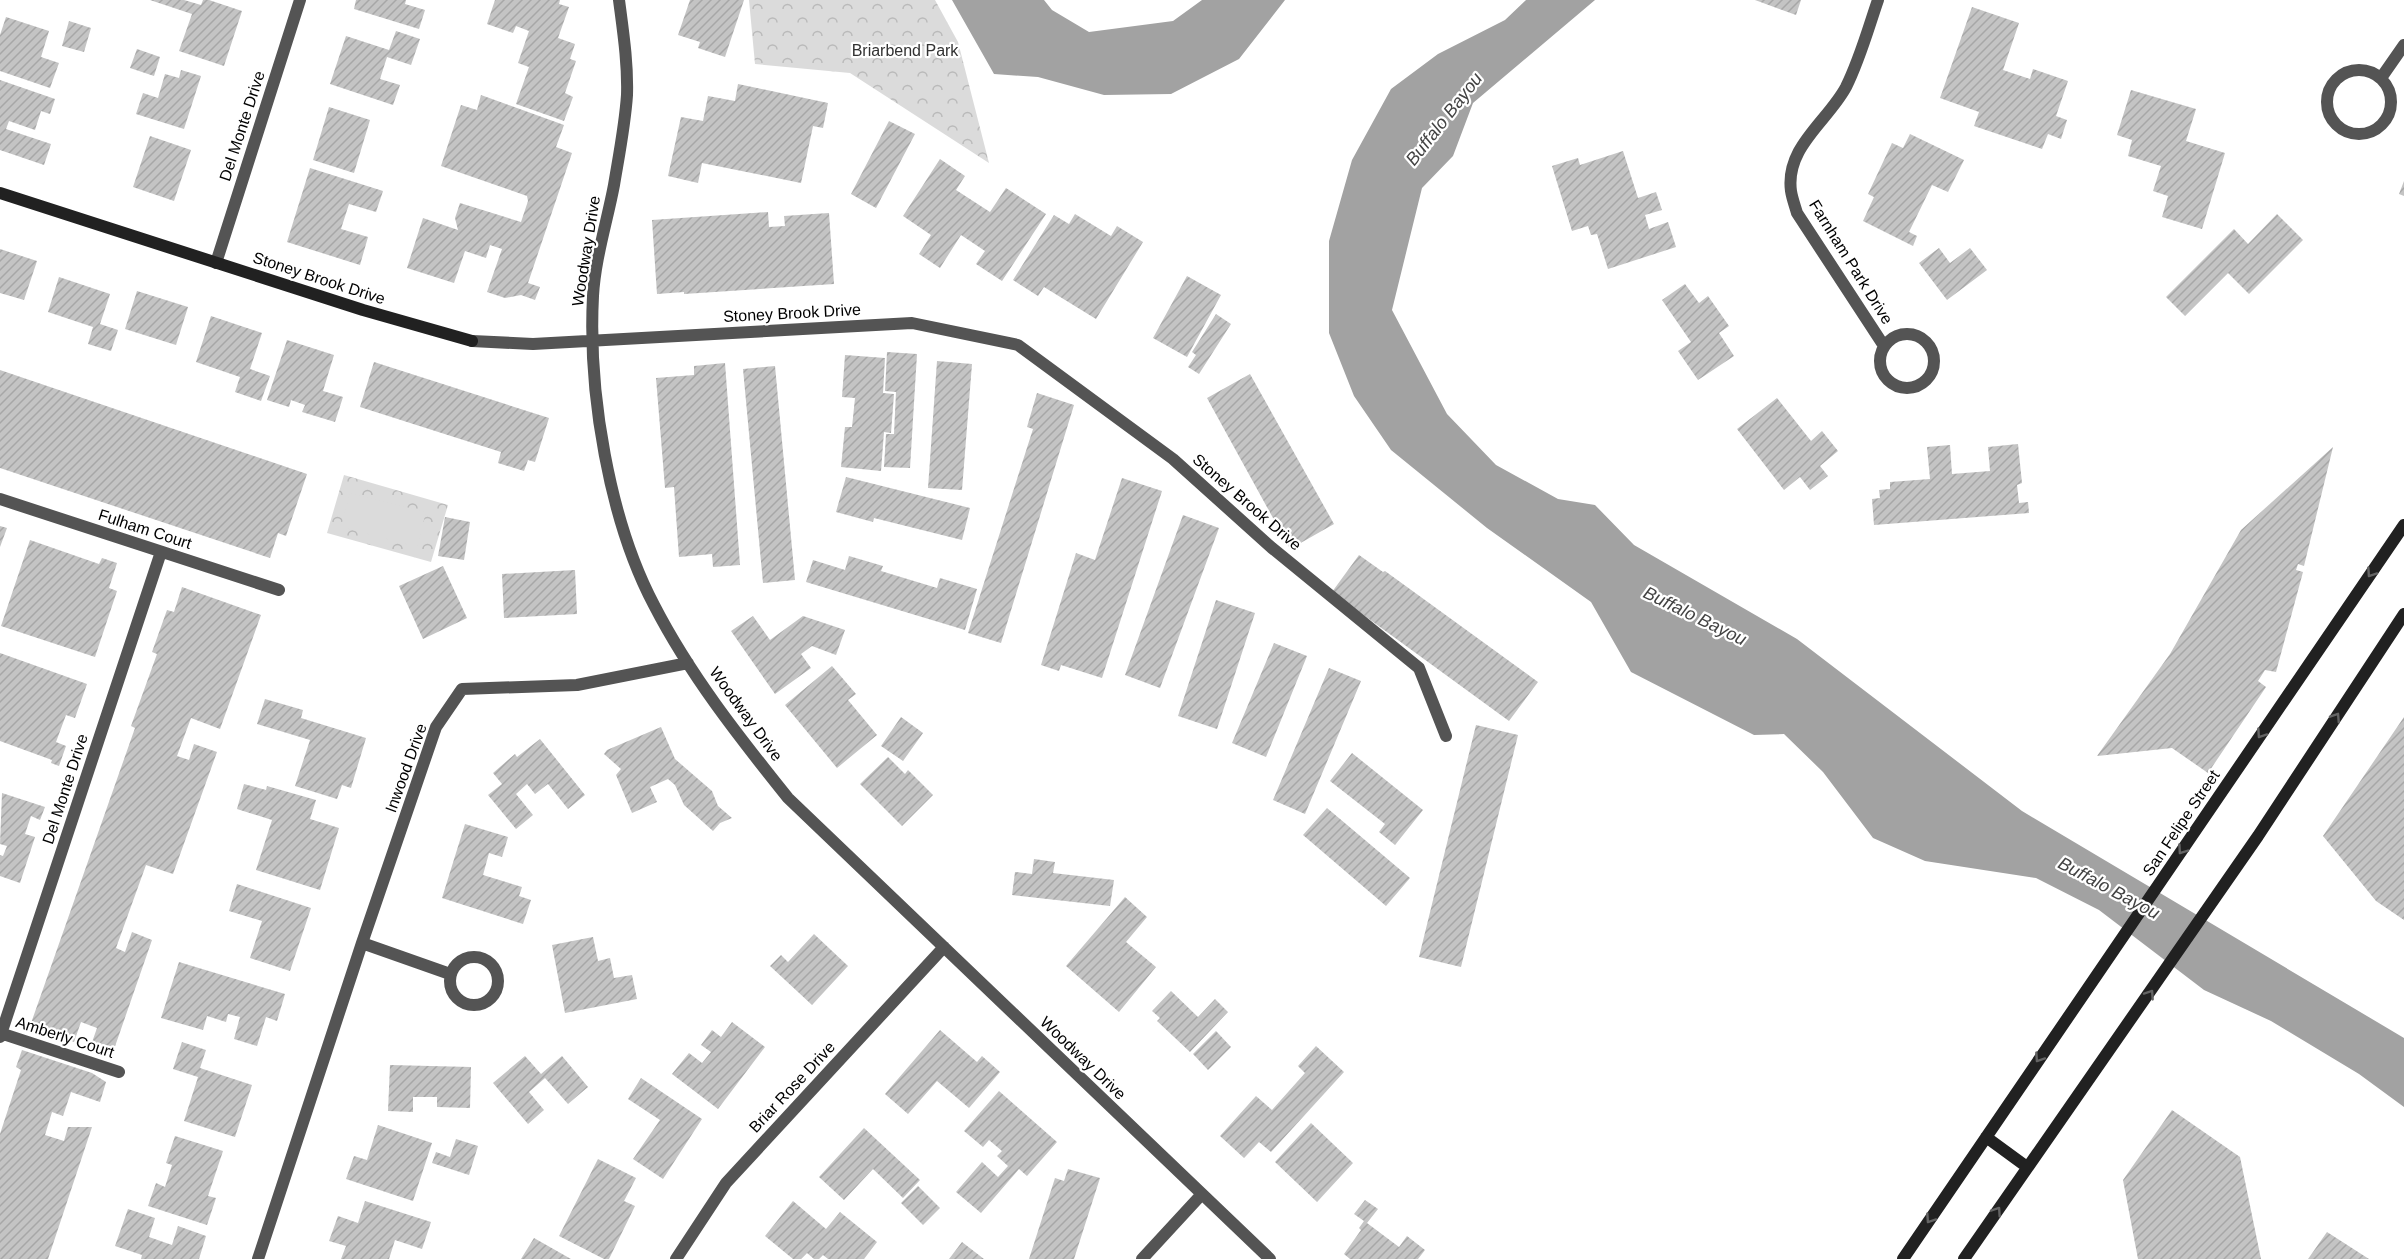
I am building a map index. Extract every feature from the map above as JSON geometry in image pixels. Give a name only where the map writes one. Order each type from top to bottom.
[{"type":"main road","name":"Stoney Brook Drive","points":[[0,193],[363,310],[472,341]]},
{"type":"main road","name":"San Felipe Street","points":[[1903,1259],[2404,525]]},
{"type":"main road","points":[[1964,1259],[2258,836],[2404,615]]},
{"type":"main road","points":[[1986,1137],[2027,1167]]},
{"type":"street","name":"Del Monte Drive","points":[[216,262],[300,0]]},
{"type":"street","name":"Woodway Drive","points":[[619,0],[625,44],[627,95],[614,186],[593,295],[595,387],[612,494],[633,557],[653,605],[688,663],[732,728],[788,798],[1270,1259]]},
{"type":"street","name":"Farnham Park Drive","points":[[1878,0],[1857,65],[1844,90],[1800,148],[1793,169],[1791,190],[1797,213],[1884,346]]},
{"type":"street","points":[[2381,78],[2404,45]]},
{"type":"street","points":[[2362,69],[2381,78],[2388,86],[2391,96],[2388,117],[2382,125],[2363,134],[2343,129],[2334,123],[2327,103],[2329,92],[2341,75],[2351,70],[2362,69]]},
{"type":"street","name":"Stoney Brook Drive","points":[[472,341],[533,344],[912,324],[1018,345],[1173,459],[1272,548],[1419,668],[1446,736]]},
{"type":"street","name":"Farnham Park Drive","points":[[1908,334],[1925,340],[1934,355],[1932,373],[1920,386],[1911,389],[1894,385],[1886,380],[1880,363],[1880,354],[1884,346],[1890,339],[1908,334]]},
{"type":"street","name":"Fulham Court","points":[[0,500],[279,590]]},
{"type":"street","name":"Del Monte Drive","points":[[0,1034],[161,552]]},
{"type":"street","name":"Inwood Drive","points":[[258,1259],[436,727],[462,689],[577,685],[688,663]]},
{"type":"street","points":[[362,943],[450,974]]},
{"type":"street","name":"Briar Rose Drive","points":[[676,1259],[726,1183],[944,947]]},
{"type":"street","points":[[466,958],[481,958],[488,962],[497,974],[497,989],[493,997],[478,1006],[462,1003],[451,991],[450,974],[453,967],[466,958]]},
{"type":"street","name":"Amberly Court","points":[[0,1034],[119,1072]]},
{"type":"street","points":[[1142,1259],[1202,1194]]},
{"type":"green space","name":"Briarbend Park","points":[[749,0],[935,0],[958,42],[989,163],[850,73],[755,64]]},
{"type":"green space","points":[[344,475],[448,505],[431,562],[327,533]]},
{"type":"green space","points":[[350,493],[426,512],[417,547],[341,527]]},
{"type":"water","points":[[952,0],[1044,0],[1052,10],[1089,32],[1173,21],[1202,0],[1285,0],[1239,59],[1171,94],[1104,95],[1038,77],[994,74]]},
{"type":"water","name":"Buffalo Bayou","points":[[1526,0],[1595,0],[1473,103],[1453,156],[1422,188],[1392,310],[1447,414],[1496,465],[1558,499],[1595,505],[1634,545],[1797,639],[2022,811],[2404,1038],[2404,1107],[2359,1074],[2271,1021],[2204,990],[2099,910],[2036,878],[1925,861],[1873,838],[1823,772],[1784,734],[1754,735],[1631,672],[1591,602],[1487,528],[1391,450],[1354,396],[1329,333],[1329,241],[1352,160],[1391,89],[1438,54],[1505,20]]},
{"type":"building","points":[[150,0],[184,0],[201,5],[203,0],[209,0],[242,11],[224,66],[179,51],[192,14]]},
{"type":"building","points":[[356,0],[406,0],[405,4],[425,10],[419,29],[354,9]]},
{"type":"building","points":[[495,0],[560,0],[559,4],[569,7],[558,38],[575,44],[570,59],[576,61],[565,93],[573,97],[564,121],[516,104],[529,67],[518,63],[529,31],[516,26],[513,33],[487,24]]},
{"type":"building","points":[[690,0],[744,0],[725,57],[698,48],[700,42],[678,35]]},
{"type":"building","points":[[1755,0],[1801,0],[1796,15]]},
{"type":"building","points":[[1972,7],[2019,23],[2003,70],[2030,79],[2033,69],[2068,81],[2056,116],[2067,120],[2061,139],[2048,134],[2042,149],[1974,126],[1979,112],[1940,98]]},
{"type":"building","points":[[6,17],[49,31],[41,57],[59,63],[50,88],[0,71],[0,35]]},
{"type":"building","points":[[69,21],[91,28],[84,52],[62,46]]},
{"type":"building","points":[[396,31],[420,39],[411,65],[387,57],[380,79],[400,85],[393,105],[330,84],[346,36],[389,50]]},
{"type":"building","points":[[137,49],[160,57],[154,76],[130,68]]},
{"type":"building","points":[[181,70],[201,76],[184,129],[136,114],[143,93],[158,98],[165,74],[179,78]]},
{"type":"building","points":[[0,80],[55,99],[50,114],[41,111],[35,130],[9,121],[6,129],[51,144],[44,165],[0,150]]},
{"type":"building","points":[[738,84],[828,103],[823,128],[813,126],[801,183],[702,163],[698,183],[668,176],[681,117],[703,121],[708,96],[735,101]]},
{"type":"building","points":[[2131,90],[2196,109],[2186,141],[2225,153],[2202,229],[2162,217],[2168,196],[2153,191],[2161,166],[2128,156],[2132,140],[2117,135]]},
{"type":"building","points":[[481,95],[564,125],[556,147],[572,153],[528,283],[540,287],[535,300],[521,295],[505,298],[487,292],[502,249],[490,245],[486,258],[465,251],[454,283],[407,268],[423,218],[458,230],[455,218],[460,203],[521,222],[528,201],[527,196],[441,166],[461,105],[477,110]]},
{"type":"building","points":[[329,107],[370,120],[354,173],[313,160]]},
{"type":"building","points":[[889,121],[915,134],[876,208],[851,194]]},
{"type":"building","points":[[1910,134],[1964,160],[1948,192],[1932,185],[1909,232],[1917,236],[1913,246],[1863,221],[1874,197],[1868,194],[1892,143],[1903,148]]},
{"type":"building","points":[[150,136],[191,150],[174,201],[133,187]]},
{"type":"building","points":[[1623,151],[1638,198],[1656,192],[1662,210],[1645,215],[1649,229],[1668,222],[1676,247],[1608,269],[1597,234],[1591,235],[1588,226],[1572,231],[1552,166],[1578,158],[1580,165]]},
{"type":"building","points":[[940,159],[965,176],[956,190],[990,212],[1006,188],[1046,214],[1002,281],[976,264],[985,251],[961,235],[940,268],[919,254],[931,235],[903,216]]},
{"type":"building","points":[[310,168],[383,191],[376,212],[349,204],[341,229],[368,237],[360,265],[287,242]]},
{"type":"building","points":[[2404,181],[2404,196],[2399,194]]},
{"type":"building","points":[[768,212],[769,227],[785,226],[784,216],[829,213],[834,284],[657,294],[652,220]]},
{"type":"building","points":[[1075,214],[1111,236],[1117,226],[1143,242],[1096,319],[1044,287],[1038,296],[1013,280],[1054,215],[1069,224]]},
{"type":"building","points":[[2277,214],[2303,240],[2249,294],[2228,273],[2185,316],[2166,297],[2234,229],[2248,244]]},
{"type":"building","points":[[1939,248],[1950,263],[1970,248],[1987,270],[1947,300],[1919,263]]},
{"type":"building","points":[[0,249],[37,261],[24,300],[0,293]]},
{"type":"building","points":[[1187,276],[1221,295],[1187,357],[1153,338]]},
{"type":"building","points":[[59,277],[110,294],[100,324],[118,330],[111,351],[88,344],[93,327],[48,312]]},
{"type":"building","points":[[1685,284],[1699,303],[1708,296],[1729,326],[1719,333],[1734,356],[1698,380],[1678,351],[1691,342],[1662,300]]},
{"type":"building","points":[[137,291],[188,307],[176,345],[125,329]]},
{"type":"building","points":[[1216,314],[1231,324],[1199,374],[1188,367],[1196,355],[1192,352]]},
{"type":"building","points":[[211,316],[262,333],[250,369],[270,376],[261,401],[235,392],[240,377],[196,362]]},
{"type":"building","points":[[287,340],[334,355],[323,391],[343,397],[335,422],[302,412],[305,405],[291,400],[289,407],[267,400]]},
{"type":"building","points":[[887,352],[917,354],[910,468],[884,467],[886,434],[894,434],[896,392],[885,391]]},
{"type":"building","points":[[845,355],[885,358],[883,393],[894,394],[891,433],[884,432],[881,471],[841,467],[845,427],[852,427],[855,398],[842,397]]},
{"type":"building","points":[[937,361],[972,364],[962,490],[928,488]]},
{"type":"building","points":[[374,362],[549,418],[535,462],[528,460],[524,471],[498,463],[501,452],[360,407]]},
{"type":"building","points":[[725,363],[740,565],[713,567],[712,554],[679,557],[674,487],[665,488],[656,378],[694,375],[694,366]]},
{"type":"building","points":[[775,366],[795,580],[763,583],[743,369]]},
{"type":"building","points":[[0,370],[307,474],[286,536],[278,533],[270,558],[0,468]]},
{"type":"building","points":[[1250,374],[1334,524],[1290,549],[1207,398]]},
{"type":"building","points":[[1037,393],[1074,405],[1001,643],[968,633],[1033,429],[1027,427]]},
{"type":"building","points":[[1777,398],[1811,441],[1822,431],[1838,451],[1820,466],[1828,476],[1810,490],[1800,477],[1784,490],[1737,429]]},
{"type":"building","points":[[2018,444],[2022,483],[2017,485],[2019,503],[2028,502],[2029,513],[1874,525],[1872,499],[1880,498],[1879,490],[1890,489],[1890,482],[1930,479],[1927,447],[1950,445],[1952,474],[1990,471],[1988,447]]},
{"type":"building","points":[[2333,447],[2304,566],[2298,564],[2296,570],[2303,572],[2276,672],[2265,670],[2258,681],[2266,687],[2208,773],[2172,748],[2097,756],[2170,654],[2241,530]]},
{"type":"building","points":[[846,477],[970,508],[962,540],[874,518],[873,522],[836,512]]},
{"type":"building","points":[[1122,478],[1162,491],[1102,678],[1061,665],[1059,671],[1041,665],[1076,553],[1095,560]]},
{"type":"building","points":[[1183,515],[1219,528],[1160,688],[1125,675]]},
{"type":"building","points":[[445,517],[470,522],[464,560],[438,556]]},
{"type":"building","points":[[0,526],[7,528],[0,547]]},
{"type":"building","points":[[30,540],[99,564],[102,558],[117,563],[109,588],[117,591],[95,657],[1,626]]},
{"type":"building","points":[[1359,555],[1383,572],[1385,571],[1538,682],[1509,721],[1332,592]]},
{"type":"building","points":[[849,556],[883,566],[881,571],[937,588],[940,578],[977,589],[965,630],[806,582],[813,560],[845,570]]},
{"type":"building","points":[[443,566],[467,618],[423,639],[399,586]]},
{"type":"building","points":[[575,570],[577,614],[504,618],[502,574]]},
{"type":"building","points":[[182,587],[261,615],[220,729],[191,718],[177,756],[189,760],[194,744],[217,752],[173,874],[146,865],[116,948],[125,952],[132,932],[152,940],[112,1055],[90,1048],[97,1028],[81,1022],[74,1042],[30,1026],[135,728],[131,726],[157,654],[152,652],[167,610],[174,612]]},
{"type":"building","points":[[1216,600],[1255,613],[1217,729],[1178,716]]},
{"type":"building","points":[[753,616],[770,640],[803,616],[845,630],[836,655],[812,646],[801,654],[811,668],[775,694],[731,631]]},
{"type":"building","points":[[1274,643],[1307,656],[1266,757],[1232,743]]},
{"type":"building","points":[[0,653],[87,684],[75,718],[66,715],[56,742],[66,746],[59,766],[51,763],[52,760],[0,741]]},
{"type":"building","points":[[832,666],[856,694],[848,700],[877,735],[837,768],[785,705]]},
{"type":"building","points":[[1329,668],[1361,681],[1305,814],[1273,800]]},
{"type":"building","points":[[265,699],[303,710],[301,718],[366,738],[351,788],[342,785],[337,799],[295,786],[310,740],[257,724]]},
{"type":"building","points":[[901,717],[923,733],[903,761],[881,746]]},
{"type":"building","points":[[2404,717],[2404,920],[2376,901],[2323,836]]},
{"type":"building","points":[[1476,725],[1518,735],[1461,967],[1419,957]]},
{"type":"building","points":[[661,727],[675,759],[712,791],[718,806],[732,818],[720,823],[713,831],[684,805],[675,785],[668,779],[650,787],[657,802],[632,813],[616,775],[621,769],[604,754],[607,750]]},
{"type":"building","points":[[540,739],[585,795],[568,809],[548,784],[535,794],[527,784],[516,794],[533,815],[516,829],[488,795],[502,784],[493,773],[515,754],[517,757]]},
{"type":"building","points":[[1352,753],[1423,810],[1395,845],[1379,832],[1385,824],[1330,781]]},
{"type":"building","points":[[888,757],[905,774],[908,770],[933,795],[902,826],[860,784]]},
{"type":"building","points":[[244,784],[266,790],[267,786],[316,800],[310,819],[339,828],[320,890],[256,870],[272,820],[237,809]]},
{"type":"building","points":[[2,793],[45,807],[40,820],[31,816],[25,834],[35,837],[20,883],[0,876],[0,855],[3,856],[7,846],[0,844]]},
{"type":"building","points":[[1327,808],[1410,878],[1386,906],[1303,835]]},
{"type":"building","points":[[465,824],[508,837],[502,857],[489,853],[483,875],[522,887],[519,896],[531,900],[523,924],[442,898]]},
{"type":"building","points":[[1034,859],[1055,862],[1053,873],[1114,880],[1110,906],[1012,895],[1015,872],[1032,874]]},
{"type":"building","points":[[237,884],[311,908],[290,971],[250,958],[262,921],[229,911]]},
{"type":"building","points":[[1125,897],[1147,917],[1126,942],[1156,967],[1119,1012],[1066,966]]},
{"type":"building","points":[[814,934],[848,966],[812,1005],[770,966],[781,955],[788,962]]},
{"type":"building","points":[[593,937],[598,961],[610,958],[614,978],[632,975],[637,999],[565,1013],[552,945]]},
{"type":"building","points":[[179,962],[285,994],[277,1021],[266,1017],[257,1046],[234,1039],[240,1017],[228,1014],[226,1022],[207,1016],[203,1030],[161,1018]]},
{"type":"building","points":[[1171,991],[1198,1017],[1215,999],[1228,1012],[1190,1052],[1157,1021],[1160,1018],[1152,1011]]},
{"type":"building","points":[[732,1022],[765,1047],[718,1109],[672,1074],[689,1053],[702,1063],[711,1052],[701,1045],[712,1030],[721,1037]]},
{"type":"building","points":[[940,1030],[977,1062],[982,1056],[1000,1072],[969,1108],[937,1081],[908,1114],[885,1094]]},
{"type":"building","points":[[1216,1031],[1231,1047],[1208,1070],[1193,1054]]},
{"type":"building","points":[[182,1042],[206,1050],[200,1068],[252,1085],[235,1137],[184,1121],[198,1077],[173,1069]]},
{"type":"building","points":[[1316,1046],[1344,1072],[1271,1152],[1259,1142],[1244,1158],[1220,1136],[1256,1096],[1272,1110],[1305,1073],[1298,1066]]},
{"type":"building","points":[[22,1050],[92,1073],[106,1082],[100,1102],[71,1092],[63,1116],[52,1112],[45,1135],[64,1141],[68,1127],[92,1127],[48,1259],[0,1259],[0,1134],[21,1070],[16,1067]]},
{"type":"building","points":[[525,1056],[541,1074],[562,1056],[588,1087],[568,1104],[545,1078],[529,1092],[544,1110],[528,1124],[493,1083]]},
{"type":"building","points":[[390,1065],[471,1067],[470,1108],[437,1107],[437,1097],[413,1097],[413,1112],[388,1111]]},
{"type":"building","points":[[641,1078],[702,1119],[663,1179],[633,1159],[660,1120],[628,1099]]},
{"type":"building","points":[[999,1091],[1057,1142],[1027,1176],[1019,1169],[981,1213],[956,1192],[982,1162],[998,1177],[1008,1166],[997,1156],[1002,1151],[989,1140],[983,1147],[964,1131]]},
{"type":"building","points":[[2172,1110],[2240,1157],[2261,1259],[2138,1259],[2123,1180]]},
{"type":"building","points":[[1311,1123],[1353,1163],[1317,1202],[1275,1162]]},
{"type":"building","points":[[378,1125],[432,1143],[413,1201],[346,1179],[354,1156],[367,1160]]},
{"type":"building","points":[[864,1128],[920,1180],[903,1198],[873,1169],[844,1200],[819,1177]]},
{"type":"building","points":[[175,1136],[223,1151],[208,1196],[216,1198],[207,1225],[148,1206],[156,1183],[165,1187],[172,1165],[166,1163]]},
{"type":"building","points":[[456,1139],[478,1146],[469,1175],[432,1163],[436,1152],[450,1157]]},
{"type":"building","points":[[598,1159],[636,1178],[624,1201],[635,1206],[609,1259],[604,1259],[559,1236]]},
{"type":"building","points":[[1068,1169],[1100,1178],[1074,1259],[1029,1259],[1055,1178],[1064,1181]]},
{"type":"building","points":[[918,1186],[940,1208],[923,1225],[901,1203]]},
{"type":"building","points":[[1365,1200],[1378,1209],[1367,1223],[1399,1247],[1407,1236],[1425,1250],[1418,1259],[1350,1259],[1344,1254],[1361,1230],[1359,1228],[1364,1221],[1354,1214]]},
{"type":"building","points":[[365,1201],[431,1222],[422,1249],[395,1240],[389,1259],[341,1259],[346,1246],[329,1241],[338,1216],[358,1223]]},
{"type":"building","points":[[793,1201],[826,1229],[840,1212],[877,1242],[864,1259],[828,1259],[823,1255],[819,1259],[814,1259],[807,1253],[801,1259],[793,1259],[765,1236]]},
{"type":"building","points":[[128,1209],[155,1218],[149,1237],[172,1245],[178,1226],[206,1236],[199,1259],[141,1259],[142,1255],[115,1246]]},
{"type":"building","points":[[2327,1232],[2369,1259],[2308,1259]]},
{"type":"building","points":[[534,1238],[571,1259],[521,1259]]},
{"type":"building","points":[[962,1242],[984,1259],[949,1259]]}]
